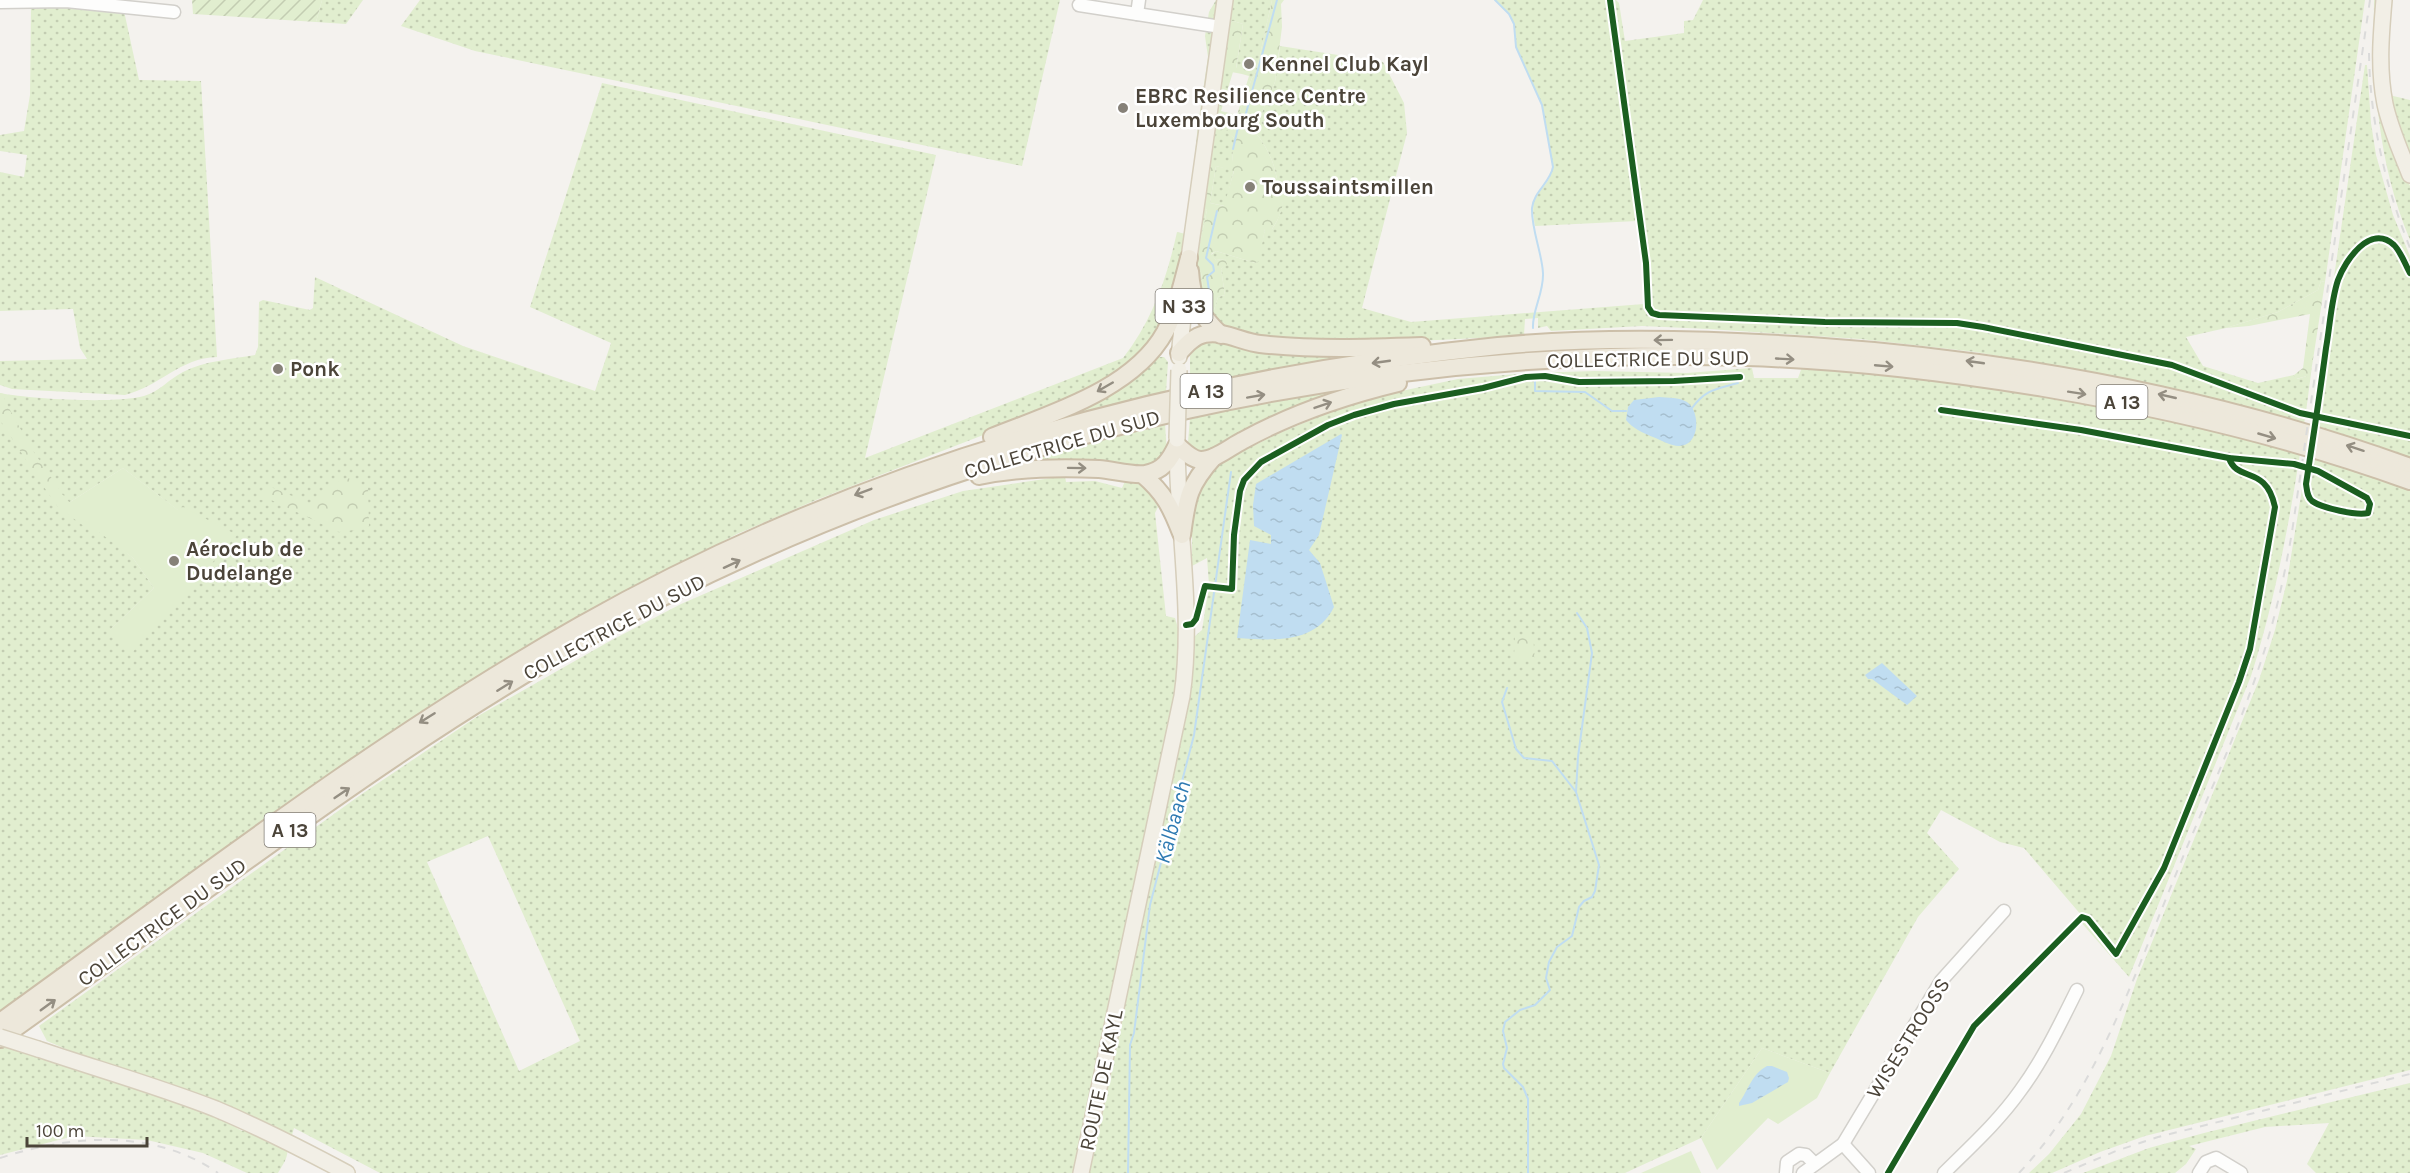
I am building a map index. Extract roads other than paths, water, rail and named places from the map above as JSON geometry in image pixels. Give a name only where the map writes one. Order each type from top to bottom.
[{"type":"highway","points":[[1189,258],[1191,290],[1196,306],[1207,322],[1221,335]]},
{"type":"highway","name":"A 13","points":[[918,472],[944,456],[1064,408],[1129,372],[1151,352],[1172,319],[1189,258]]},
{"type":"highway","name":"A 13","points":[[1151,352],[1166,352],[1179,361],[1195,338],[1206,334],[1221,335],[1258,344],[1328,347],[1502,346]]},
{"type":"highway","name":"COLLECTRICE DU SUD","points":[[0,1022],[300,805],[421,722],[501,671],[585,622],[676,575],[828,506],[918,472],[1079,422],[1243,383],[1346,366],[1502,346],[1684,340],[1850,348],[1975,362],[2104,382],[2315,435],[2410,467]]},
{"type":"highway","name":"COLLECTRICE DU SUD","points":[[0,1038],[309,816],[429,734],[511,682],[591,636],[700,579],[834,519],[1035,449],[1162,416],[1251,396],[1350,380],[1478,365],[1590,358],[1745,357],[1826,361],[1951,373],[2108,399],[2182,415],[2316,450],[2410,481]]},
{"type":"highway","name":"A 13","points":[[1182,535],[1187,496],[1197,475],[1214,457],[1256,433],[1317,406],[1396,383],[1478,365]]},
{"type":"highway","points":[[1182,535],[1172,509],[1160,490],[1143,475],[1160,469],[1169,462],[1177,442],[1190,456],[1200,460],[1214,457]]},
{"type":"highway","name":"A 13","points":[[916,489],[941,486],[994,473],[1045,468],[1116,470],[1143,475]]},
{"type":"main road","name":"N 33","points":[[1177,442],[1179,361],[1189,258],[1225,0]]},
{"type":"main road","points":[[2384,0],[2380,52],[2382,91],[2389,120],[2410,175]]},
{"type":"main road","name":"ROUTE DE KAYL","points":[[1081,1173],[1182,696],[1186,648],[1177,442]]},
{"type":"main road","points":[[0,1038],[216,1110],[347,1173]]},
{"type":"street","points":[[1137,14],[1139,0]]},
{"type":"street","points":[[0,2],[66,1],[174,12]]},
{"type":"street","points":[[1079,5],[1221,27]]},
{"type":"street","name":"WISESTROOSS","points":[[1803,1173],[1844,1144],[1941,981],[2004,911]]},
{"type":"street","points":[[1944,1173],[1994,1124],[2021,1091],[2042,1059],[2077,990]]},
{"type":"street","points":[[1844,1144],[1869,1173]]},
{"type":"street","points":[[1786,1173],[1787,1162],[1792,1156],[1806,1155],[1815,1164]]},
{"type":"street","points":[[2199,1173],[2206,1162],[2216,1158],[2241,1173]]},
{"type":"water","points":[[1659,397],[1681,399],[1692,407],[1695,413],[1696,428],[1691,441],[1686,445],[1676,446],[1666,443],[1638,430],[1626,420],[1628,407],[1634,400]]},
{"type":"water","points":[[1341,434],[1319,535],[1309,550],[1320,563],[1334,607],[1316,628],[1292,638],[1237,638],[1250,540],[1271,544],[1271,535],[1254,526],[1253,505],[1256,484]]},
{"type":"water","points":[[1882,663],[1917,696],[1907,705],[1865,675]]},
{"type":"water","points":[[1767,1066],[1787,1072],[1788,1082],[1752,1103],[1739,1106],[1754,1078]]},
{"type":"waterway","name":"Kälbaach","points":[[1233,149],[1240,119],[1245,117],[1277,0]]},
{"type":"waterway","points":[[1495,0],[1509,14],[1514,24],[1516,47],[1542,105],[1553,167],[1549,178],[1533,202],[1532,208],[1543,273],[1533,328]]},
{"type":"waterway","name":"Kälbaach","points":[[1211,303],[1207,277],[1214,271],[1213,265],[1206,258],[1217,211]]},
{"type":"waterway","points":[[1535,379],[1535,391],[1585,392],[1612,411],[1626,411]]},
{"type":"waterway","points":[[1692,408],[1707,393],[1738,383]]},
{"type":"waterway","name":"Kälbaach","points":[[1128,1173],[1130,1045],[1134,1033],[1150,905],[1194,735],[1231,472]]},
{"type":"waterway","points":[[1528,1173],[1528,1099],[1523,1087],[1504,1068],[1507,1048],[1503,1031],[1505,1022],[1520,1010],[1535,1005],[1550,990],[1546,978],[1549,962],[1557,947],[1572,936],[1579,907],[1592,897],[1595,891],[1599,865],[1576,792],[1578,757],[1592,653],[1587,628],[1577,613]]},
{"type":"waterway","points":[[1507,688],[1502,702],[1516,749],[1524,758],[1552,761],[1576,792]]},
{"type":"railway","points":[[2019,1173],[2046,1141],[2070,1106],[2111,1031],[2233,738],[2268,640],[2292,532],[2370,0]]},
{"type":"railway","points":[[2369,53],[2372,103],[2380,152],[2393,201],[2410,248]]},
{"type":"railway","points":[[2064,1173],[2116,1151],[2158,1137],[2410,1074]]},
{"type":"railway","points":[[0,1158],[55,1144],[111,1140],[139,1142],[167,1148],[193,1158],[218,1173]]},
{"type":"place","name":"Kennel Club Kayl","points":[[1249,64]]},
{"type":"place","name":"EBRC Resilience Centre Luxembourg South","points":[[1123,108]]},
{"type":"place","name":"Toussaintsmillen","points":[[1250,187]]},
{"type":"place","name":"Ponk","points":[[278,369]]},
{"type":"place","name":"Aéroclub de Dudelange","points":[[174,561]]}]
